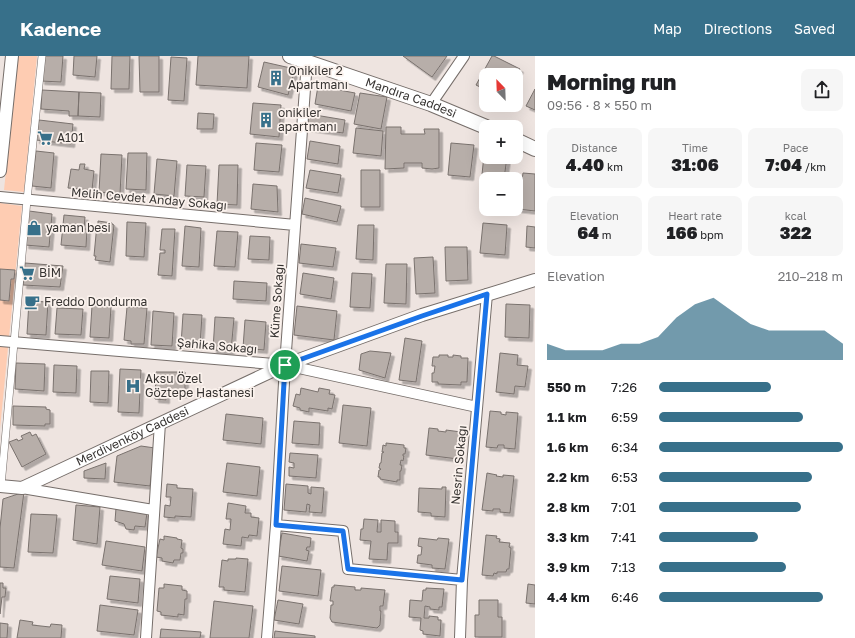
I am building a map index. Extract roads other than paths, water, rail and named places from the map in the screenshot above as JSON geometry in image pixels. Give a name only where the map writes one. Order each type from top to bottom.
[{"type":"main road","name":"Mandıra Caddesi","points":[[290,56],[432,104],[479,124]]},
{"type":"main road","points":[[523,143],[535,149]]},
{"type":"street","points":[[0,172],[12,56]]},
{"type":"street","points":[[42,56],[27,200],[1,486],[22,488],[153,510]]},
{"type":"street","points":[[432,104],[464,56]]},
{"type":"street","name":"Küme Sokağı","points":[[267,638],[307,61]]},
{"type":"street","name":"Melih Cevdet Anday Sokağı","points":[[0,197],[295,225]]},
{"type":"street","name":"Merdivenköy Caddesi","points":[[22,488],[285,365],[422,316],[487,294],[535,280]]},
{"type":"street","name":"Nesrin Sokağı","points":[[460,638],[462,580],[487,294]]},
{"type":"street","name":"Şahika Sokağı","points":[[0,341],[285,365],[477,407]]},
{"type":"street","points":[[146,638],[153,510],[160,423]]},
{"type":"street","points":[[276,525],[343,531],[348,569],[462,580]]},
{"type":"place","name":"Onikiler 2 Apartmanı","points":[[276,78]]},
{"type":"place","name":"onikiler apartmanı","points":[[266,120]]},
{"type":"place","name":"A101","points":[[45,138]]},
{"type":"place","name":"yaman besi","points":[[34,228]]},
{"type":"place","name":"BİM","points":[[27,273]]},
{"type":"place","name":"Freddo Dondurma","points":[[32,302]]},
{"type":"place","name":"Aksu Özel Göztepe Hastanesi","points":[[133,386]]}]
